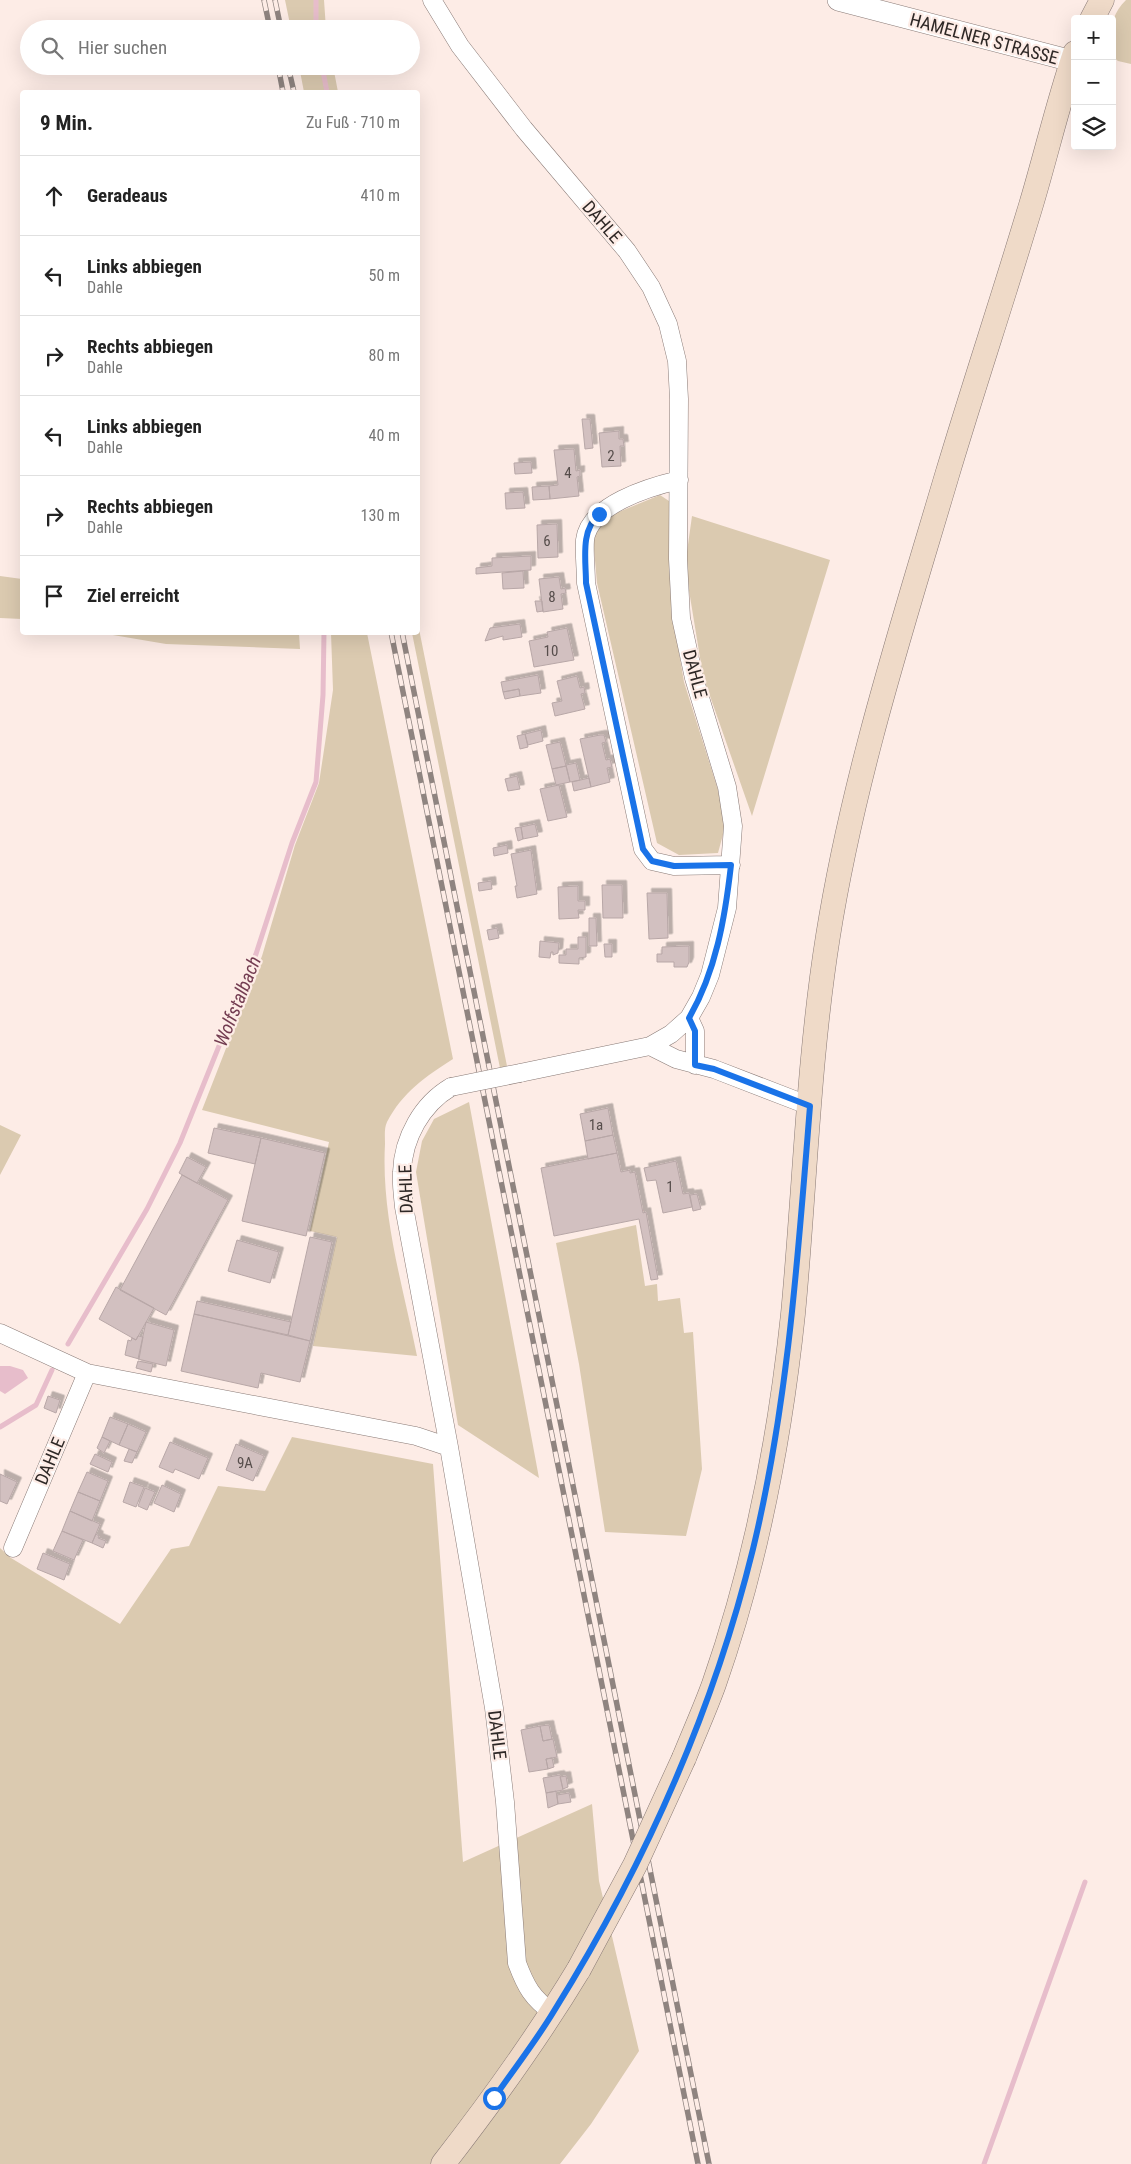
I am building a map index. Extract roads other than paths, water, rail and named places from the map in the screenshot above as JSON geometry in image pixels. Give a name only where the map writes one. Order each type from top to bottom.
[{"type":"main road","points":[[443,2164],[494,2098],[553,2013],[636,1865],[684,1758],[712,1688],[731,1628],[753,1548],[779,1416],[792,1317],[810,1106],[828,939],[842,858],[862,767],[974,387],[1031,205],[1072,60]]},
{"type":"street","name":"DAHLE","points":[[432,0],[460,46],[557,170],[627,251],[651,287],[668,324],[678,361],[680,618],[694,678],[727,787],[733,826],[726,908],[710,975],[701,997],[689,1018],[672,1034],[650,1046],[451,1087],[437,1095],[421,1114],[408,1138],[402,1171],[404,1207],[449,1447],[494,1708],[505,1802],[518,1963],[525,1985],[537,2002],[553,2013]]},
{"type":"street","name":"HAMELNER STRASSE","points":[[838,0],[1071,57]]},
{"type":"street","points":[[679,480],[661,484],[608,507],[593,520],[585,539],[586,583],[643,849],[652,861],[674,866],[731,865]]},
{"type":"street","points":[[689,1018],[695,1031],[695,1065]]},
{"type":"street","points":[[650,1046],[676,1059],[714,1069],[810,1106]]},
{"type":"street","points":[[0,1332],[87,1373],[416,1436],[449,1447]]},
{"type":"street","name":"DAHLE","points":[[12,1548],[87,1373]]},
{"type":"waterway","name":"Wolfstalbach","points":[[316,0],[316,20]]},
{"type":"waterway","name":"Wolfstalbach","points":[[324,75],[327,90]]},
{"type":"waterway","name":"Wolfstalbach","points":[[68,1344],[147,1209],[180,1143],[256,954],[292,843],[316,782],[323,695],[324,635]]},
{"type":"waterway","name":"Wolfstalbach","points":[[0,1427],[36,1405],[52,1370]]},
{"type":"waterway","points":[[984,2164],[1085,1882]]},
{"type":"railway","points":[[264,0],[268,20]]},
{"type":"railway","points":[[275,0],[279,20]]},
{"type":"railway","points":[[280,75],[283,90]]},
{"type":"railway","points":[[290,75],[294,90]]},
{"type":"railway","points":[[392,635],[698,2164]]},
{"type":"railway","points":[[403,635],[709,2164]]}]
